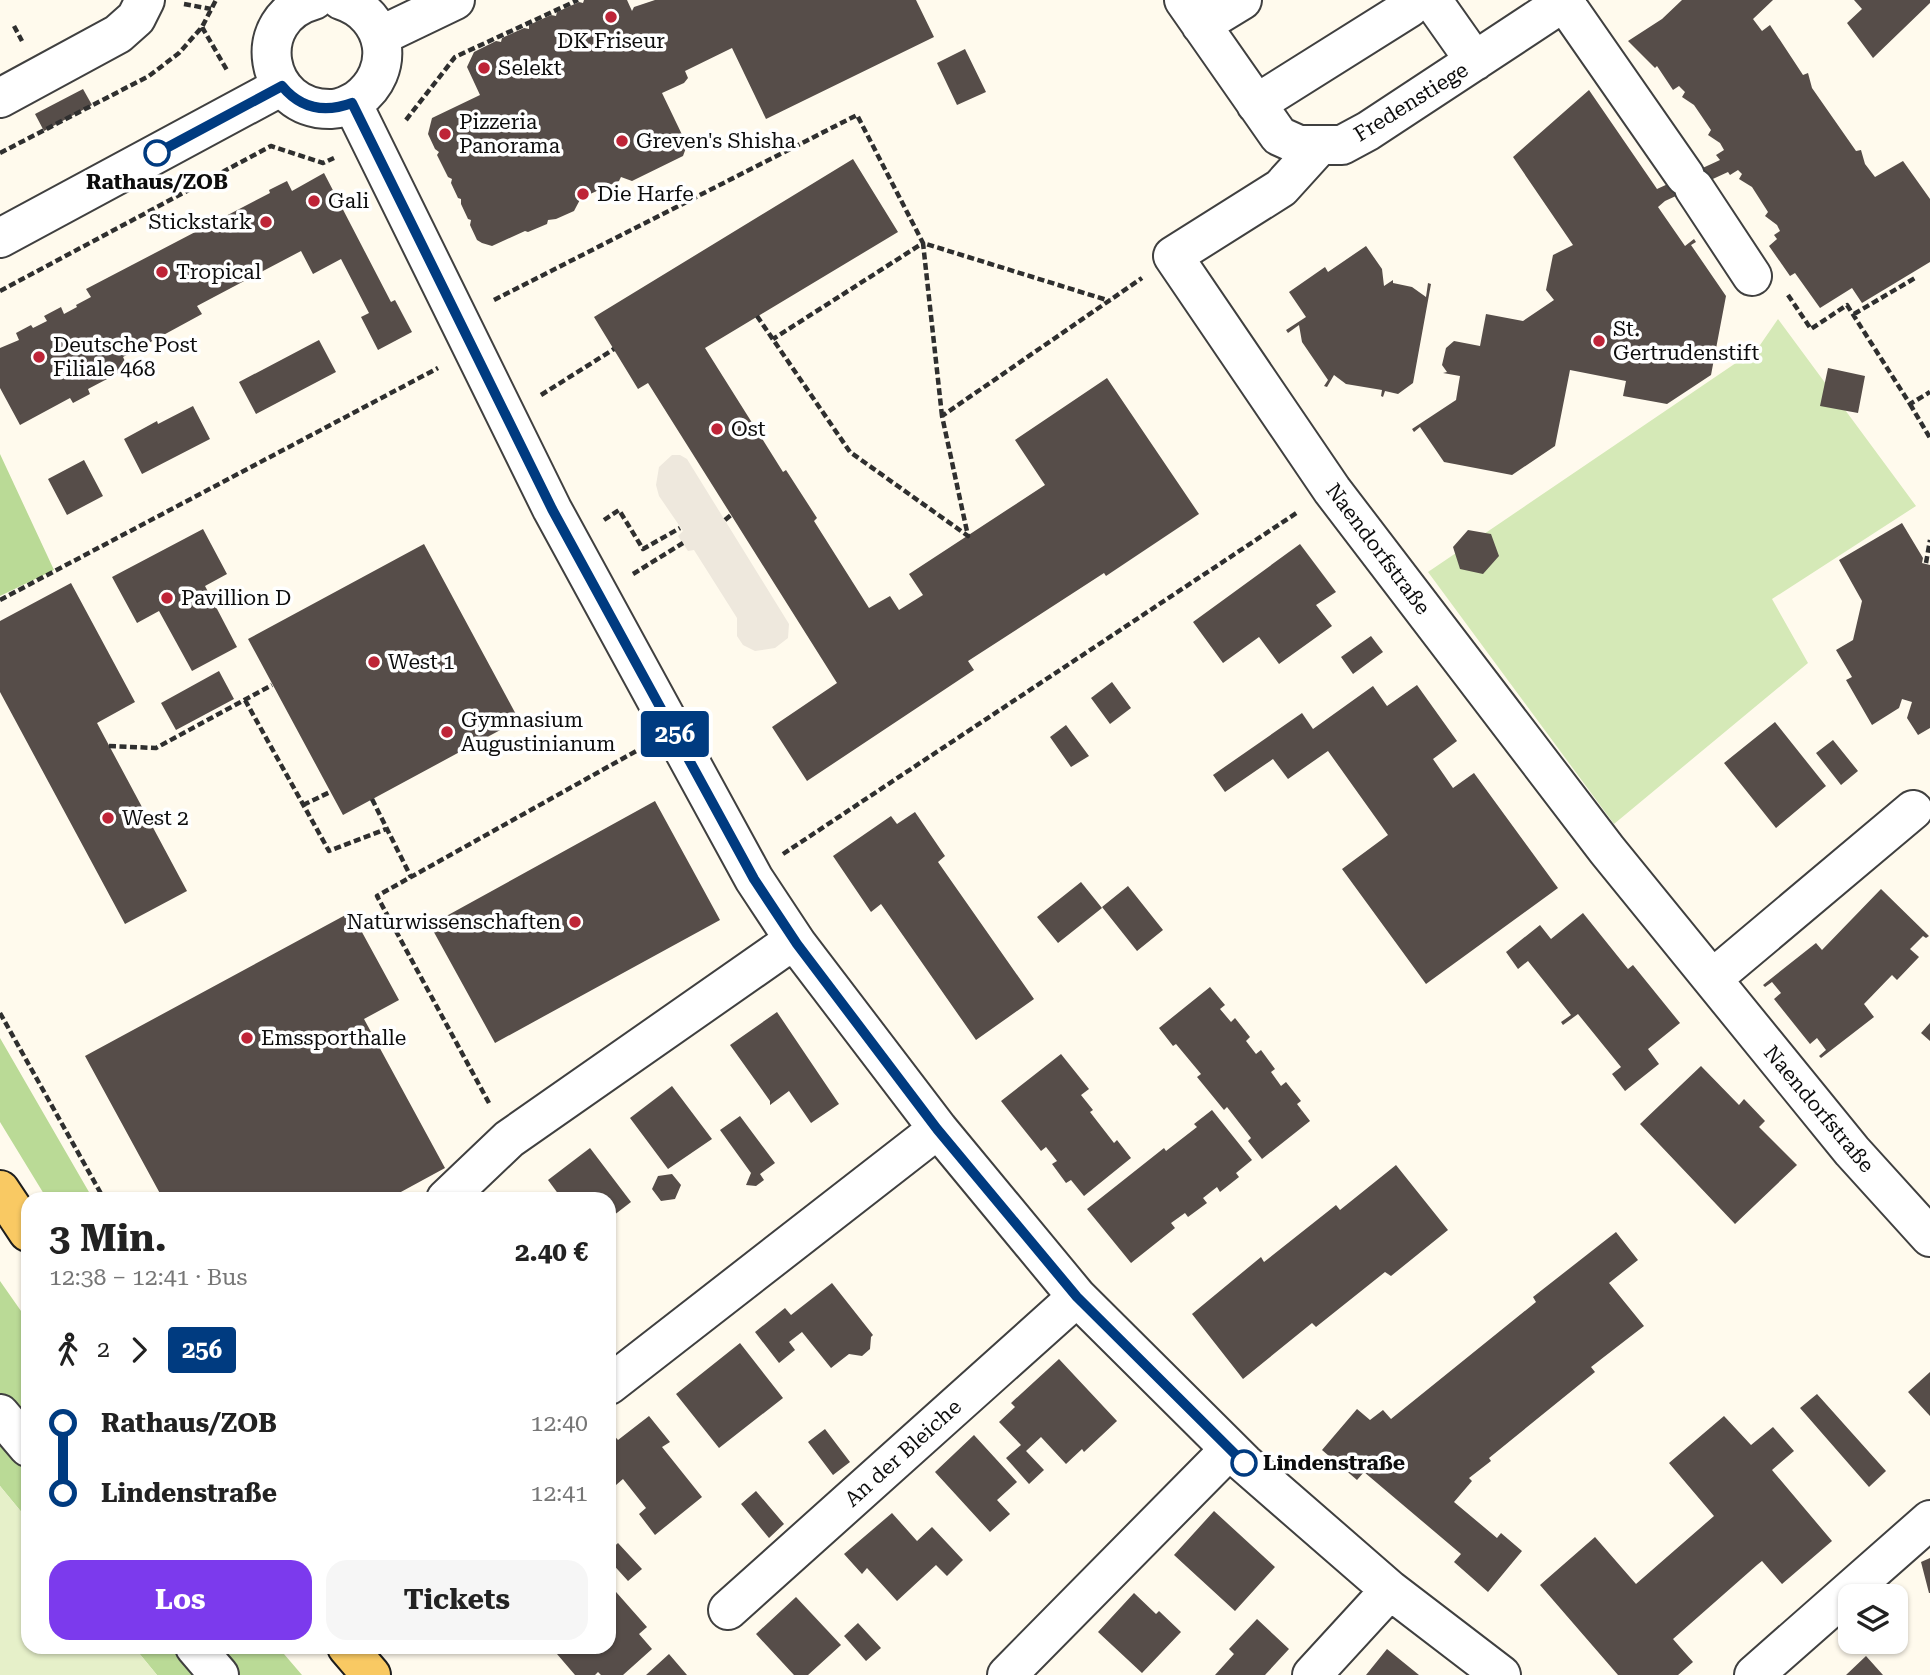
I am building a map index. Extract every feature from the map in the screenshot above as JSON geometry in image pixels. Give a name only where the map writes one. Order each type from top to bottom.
[{"type":"main road","points":[[0,1190],[21,1222]]},
{"type":"main road","points":[[354,1654],[371,1675]]},
{"type":"street","points":[[0,98],[118,34],[136,18],[145,0]]},
{"type":"street","points":[[380,36],[454,0]]},
{"type":"street","points":[[1193,13],[1242,0]]},
{"type":"street","points":[[315,1],[352,4],[365,13],[380,36],[382,62],[377,79],[366,93],[352,103],[335,109],[317,108],[300,102],[282,86],[276,76],[272,41],[279,24],[290,12],[315,1]]},
{"type":"street","points":[[1565,1],[1752,276]]},
{"type":"street","name":"Fredenstiege","points":[[1193,13],[1279,136],[1299,145],[1342,145],[1368,131],[1565,1]]},
{"type":"street","points":[[1256,104],[1421,4],[1475,61]]},
{"type":"street","points":[[0,238],[282,86]]},
{"type":"street","points":[[352,103],[565,533],[754,879],[797,944],[937,1129],[1077,1297],[1230,1449],[1390,1590],[1501,1675]]},
{"type":"street","points":[[1173,256],[1281,188],[1320,145]]},
{"type":"street","name":"Naendorfstraße","points":[[1173,256],[1332,490],[1606,849],[1852,1151],[1930,1237]]},
{"type":"street","points":[[1712,979],[1913,810]]},
{"type":"street","points":[[453,1192],[509,1139],[781,949],[797,944]]},
{"type":"street","points":[[616,1380],[937,1129]]},
{"type":"street","name":"An der Bleiche","points":[[728,1610],[1077,1297]]},
{"type":"street","points":[[0,1414],[21,1439]]},
{"type":"street","points":[[1007,1675],[1230,1449]]},
{"type":"street","points":[[1754,1675],[1930,1520]]},
{"type":"street","points":[[1312,1675],[1390,1590]]},
{"type":"street","points":[[201,1654],[219,1675]]},
{"type":"path","points":[[207,0],[211,9]]},
{"type":"path","points":[[0,153],[149,76],[179,53],[202,27],[216,0]]},
{"type":"path","points":[[400,128],[455,57],[578,0]]},
{"type":"path","points":[[490,302],[857,116],[923,243],[942,415],[968,536],[850,452],[757,316]]},
{"type":"path","points":[[0,291],[271,146],[323,163]]},
{"type":"path","points":[[773,339],[923,243],[1110,300]]},
{"type":"path","points":[[942,415],[1173,256]]},
{"type":"path","points":[[1752,276],[1768,266],[1811,329],[1847,305],[1930,438]]},
{"type":"path","points":[[1854,314],[1915,278]]},
{"type":"path","points":[[0,600],[473,349]]},
{"type":"path","points":[[552,389],[614,349]]},
{"type":"path","points":[[1910,404],[1930,392]]},
{"type":"path","points":[[774,860],[1332,490]]},
{"type":"path","points":[[596,524],[619,510],[643,549],[680,528]]},
{"type":"path","points":[[725,520],[731,515]]},
{"type":"path","points":[[1926,563],[1930,540]]},
{"type":"path","points":[[626,578],[683,543]]},
{"type":"path","points":[[109,746],[156,748],[272,685]]},
{"type":"path","points":[[245,700],[329,851],[386,829]]},
{"type":"path","points":[[509,1139],[377,896],[642,748]]},
{"type":"path","points":[[303,805],[330,792]]},
{"type":"path","points":[[372,799],[411,877]]},
{"type":"path","points":[[0,1013],[100,1192]]},
{"type":"green space","points":[[1778,319],[1916,506],[1772,599],[1808,663],[1614,824],[1428,572],[1758,348]]},
{"type":"green space","points":[[0,454],[54,570],[0,596]]},
{"type":"green space","points":[[0,1038],[89,1192],[43,1192],[0,1122]]},
{"type":"green space","points":[[0,1281],[21,1311],[21,1512],[0,1486]]},
{"type":"green space","points":[[0,1486],[21,1512],[21,1654],[140,1654],[157,1675],[0,1675]]},
{"type":"green space","points":[[140,1654],[284,1654],[302,1675],[157,1675]]},
{"type":"shaded area","points":[[672,455],[687,459],[789,624],[788,638],[775,648],[755,651],[743,645],[737,636],[737,618],[694,550],[688,551],[678,536],[683,531],[659,496],[656,485],[659,467]]},
{"type":"building","points":[[584,0],[627,0],[632,11],[634,7],[655,0],[916,0],[934,37],[766,119],[732,48],[685,71],[688,78],[684,83],[662,93],[687,145],[683,156],[632,181],[621,177],[619,181],[588,195],[583,194],[574,211],[548,220],[547,224],[492,246],[482,243],[477,240],[470,225],[471,220],[468,219],[461,199],[451,183],[452,179],[448,177],[437,155],[439,152],[428,134],[432,118],[480,95],[467,67],[474,52],[496,41],[501,42],[502,38],[524,28],[529,29],[529,25],[551,15],[556,16],[557,12],[579,2],[583,3]]},
{"type":"building","points":[[1682,0],[1773,0],[1753,19],[1762,31],[1770,25],[1803,75],[1808,73],[1812,88],[1856,151],[1861,150],[1865,164],[1875,177],[1903,161],[1930,199],[1930,262],[1862,303],[1852,288],[1820,308],[1795,273],[1790,276],[1769,246],[1777,239],[1774,235],[1780,231],[1777,225],[1765,216],[1768,212],[1752,187],[1739,179],[1742,174],[1738,170],[1730,175],[1728,172],[1665,201],[1658,207],[1685,246],[1694,239],[1696,242],[1691,245],[1726,296],[1711,375],[1667,404],[1623,396],[1626,381],[1570,370],[1555,446],[1512,475],[1444,462],[1420,427],[1414,432],[1412,429],[1456,400],[1460,376],[1443,373],[1447,372],[1442,365],[1446,348],[1454,341],[1480,346],[1486,314],[1523,321],[1554,300],[1546,290],[1553,255],[1573,245],[1513,157],[1589,90],[1657,189],[1720,160],[1716,155],[1724,150],[1720,143],[1708,135],[1711,130],[1694,105],[1682,97],[1685,92],[1679,86],[1673,90],[1657,66],[1655,68],[1628,41],[1662,19]]},
{"type":"building","points":[[1854,0],[1930,0],[1930,3],[1873,58],[1847,23],[1862,9]]},
{"type":"building","points":[[965,49],[986,92],[957,105],[937,63]]},
{"type":"building","points":[[83,89],[92,105],[44,131],[35,114]]},
{"type":"building","name":"Ost","points":[[853,159],[898,232],[705,348],[783,472],[786,470],[817,518],[814,521],[869,608],[890,596],[899,610],[923,595],[909,574],[1045,485],[1015,440],[1107,378],[1199,514],[1106,576],[1104,573],[968,661],[974,670],[807,781],[772,727],[837,683],[648,383],[638,389],[594,317]]},
{"type":"building","points":[[324,173],[391,302],[395,300],[412,332],[378,350],[361,317],[369,313],[341,259],[313,274],[301,251],[197,306],[202,314],[123,357],[128,368],[88,389],[90,394],[73,403],[70,398],[20,425],[0,388],[0,348],[19,340],[16,333],[47,321],[44,316],[61,307],[64,314],[77,307],[76,305],[91,297],[86,289],[270,193],[269,190],[287,181],[292,191]]},
{"type":"building","points":[[1366,246],[1382,269],[1384,286],[1393,280],[1393,283],[1412,287],[1426,297],[1428,283],[1431,284],[1413,383],[1398,394],[1385,391],[1383,397],[1382,390],[1346,384],[1334,375],[1327,387],[1324,386],[1328,380],[1302,342],[1299,325],[1288,333],[1286,330],[1306,317],[1289,292],[1325,267],[1328,272]]},
{"type":"building","points":[[319,340],[336,372],[256,414],[239,382]]},
{"type":"building","points":[[1828,368],[1865,376],[1858,413],[1820,406]]},
{"type":"building","points":[[193,406],[210,439],[142,474],[124,439]]},
{"type":"building","points":[[84,460],[103,496],[67,515],[48,479]]},
{"type":"building","points":[[1902,523],[1923,558],[1922,563],[1930,565],[1930,728],[1918,735],[1907,718],[1912,702],[1902,699],[1899,708],[1872,725],[1846,680],[1852,677],[1836,650],[1853,640],[1862,601],[1839,560]]},
{"type":"building","name":"Pavillion D","points":[[203,529],[227,574],[205,586],[237,647],[192,671],[159,611],[137,623],[112,577]]},
{"type":"building","points":[[1468,530],[1491,534],[1499,556],[1483,574],[1460,569],[1453,547]]},
{"type":"building","name":"West 1","points":[[424,544],[519,720],[343,815],[248,639]]},
{"type":"building","points":[[1300,544],[1336,592],[1316,605],[1332,626],[1279,664],[1259,637],[1223,663],[1193,622]]},
{"type":"building","name":"West 2","points":[[71,583],[135,702],[97,723],[187,891],[125,924],[0,692],[0,621]]},
{"type":"building","points":[[1371,636],[1383,652],[1353,674],[1341,657]]},
{"type":"building","points":[[219,671],[234,699],[176,730],[161,703]]},
{"type":"building","points":[[1112,682],[1131,708],[1110,724],[1091,698]]},
{"type":"building","points":[[1417,685],[1457,741],[1433,759],[1453,788],[1474,773],[1558,888],[1426,984],[1342,869],[1388,835],[1328,751],[1288,779],[1273,759],[1225,792],[1213,775],[1302,713],[1313,729],[1373,686],[1387,706]]},
{"type":"building","points":[[1775,722],[1826,786],[1776,828],[1724,763]]},
{"type":"building","points":[[1066,725],[1089,756],[1071,767],[1050,737]]},
{"type":"building","points":[[1833,740],[1858,771],[1841,785],[1816,753]]},
{"type":"building","name":"Naturwissenschaften","points":[[655,801],[720,920],[495,1043],[430,925]]},
{"type":"building","points":[[915,812],[945,856],[938,862],[1034,999],[976,1040],[881,904],[871,912],[833,856],[891,816],[897,824]]},
{"type":"building","points":[[1081,882],[1102,908],[1058,943],[1037,917]]},
{"type":"building","points":[[1128,886],[1163,930],[1137,951],[1102,907]]},
{"type":"building","points":[[1881,889],[1929,936],[1923,936],[1910,949],[1919,957],[1897,980],[1892,975],[1864,1004],[1874,1017],[1821,1058],[1819,1056],[1826,1050],[1817,1038],[1810,1044],[1774,999],[1781,993],[1772,982],[1765,987],[1763,985],[1816,943],[1822,950]]},
{"type":"building","name":"Emssporthalle","points":[[351,912],[399,1000],[364,1019],[445,1168],[401,1192],[159,1192],[85,1056]]},
{"type":"building","points":[[1583,913],[1628,969],[1633,965],[1680,1023],[1648,1049],[1659,1064],[1625,1091],[1612,1074],[1621,1067],[1578,1014],[1563,1025],[1561,1022],[1571,1015],[1528,961],[1518,969],[1506,952],[1540,925],[1551,939]]},
{"type":"building","points":[[1210,987],[1225,1005],[1220,1009],[1231,1022],[1235,1018],[1250,1037],[1246,1041],[1256,1054],[1261,1050],[1275,1069],[1271,1072],[1281,1086],[1286,1082],[1301,1101],[1297,1104],[1310,1121],[1262,1159],[1248,1141],[1251,1138],[1227,1107],[1224,1110],[1197,1077],[1201,1074],[1159,1028]]},
{"type":"building","points":[[777,1012],[839,1104],[811,1123],[789,1091],[770,1105],[770,1101],[730,1045]]},
{"type":"building","points":[[1930,1023],[1930,1041],[1921,1033]]},
{"type":"building","points":[[1061,1054],[1089,1089],[1081,1095],[1093,1110],[1090,1112],[1114,1143],[1117,1140],[1131,1158],[1084,1196],[1071,1180],[1066,1183],[1052,1164],[1057,1161],[1046,1147],[1041,1151],[1001,1101]]},
{"type":"building","points":[[1701,1066],[1739,1105],[1744,1099],[1765,1121],[1759,1127],[1797,1165],[1735,1224],[1640,1124]]},
{"type":"building","points":[[672,1086],[712,1139],[668,1169],[630,1118]]},
{"type":"building","points":[[1212,1110],[1252,1160],[1236,1173],[1239,1177],[1220,1192],[1217,1187],[1203,1198],[1207,1203],[1188,1217],[1185,1213],[1171,1223],[1175,1228],[1131,1263],[1087,1209],[1164,1148],[1166,1151],[1197,1127],[1194,1124]]},
{"type":"building","points":[[740,1116],[775,1163],[760,1174],[764,1180],[756,1186],[746,1185],[751,1173],[720,1130]]},
{"type":"building","points":[[590,1148],[631,1202],[616,1214],[616,1192],[557,1192],[548,1180]]},
{"type":"building","points":[[1396,1165],[1448,1230],[1391,1276],[1385,1272],[1316,1327],[1312,1323],[1243,1379],[1192,1314],[1261,1257],[1264,1262],[1336,1205],[1340,1210]]},
{"type":"building","points":[[672,1174],[681,1185],[675,1199],[661,1201],[652,1189],[658,1176]]},
{"type":"building","points":[[1616,1232],[1638,1260],[1609,1283],[1644,1326],[1591,1367],[1595,1372],[1489,1458],[1491,1461],[1469,1478],[1472,1481],[1454,1502],[1497,1538],[1501,1533],[1522,1551],[1488,1592],[1454,1562],[1461,1554],[1364,1472],[1357,1480],[1322,1450],[1357,1409],[1370,1420],[1383,1410],[1391,1419],[1536,1302],[1533,1297]]},
{"type":"building","points":[[832,1283],[873,1335],[870,1349],[862,1356],[849,1354],[831,1368],[802,1332],[789,1342],[795,1350],[779,1363],[755,1332],[785,1308],[791,1315]]},
{"type":"building","points":[[740,1343],[783,1398],[719,1448],[676,1394]]},
{"type":"building","points":[[1059,1359],[1117,1421],[1084,1452],[1082,1449],[1066,1464],[1041,1437],[1026,1451],[1044,1470],[1029,1484],[1006,1458],[1021,1445],[999,1422],[1015,1407],[1011,1403]]},
{"type":"building","points":[[1930,1372],[1930,1416],[1908,1392]]},
{"type":"building","points":[[1817,1394],[1886,1471],[1869,1487],[1800,1408]]},
{"type":"building","points":[[649,1416],[670,1442],[662,1447],[702,1497],[655,1535],[639,1514],[646,1508],[623,1479],[616,1485],[616,1438],[618,1440]]},
{"type":"building","points":[[1724,1416],[1751,1445],[1773,1427],[1794,1451],[1772,1470],[1832,1541],[1782,1584],[1762,1561],[1757,1565],[1673,1639],[1693,1662],[1678,1675],[1618,1675],[1540,1585],[1595,1537],[1636,1584],[1714,1516],[1669,1463]]},
{"type":"building","points":[[825,1429],[850,1462],[833,1475],[808,1442]]},
{"type":"building","points":[[974,1435],[1017,1482],[997,1500],[1010,1514],[990,1532],[935,1472]]},
{"type":"building","points":[[756,1491],[784,1524],[769,1538],[741,1504]]},
{"type":"building","points":[[1214,1511],[1275,1567],[1235,1611],[1174,1555]]},
{"type":"building","points":[[892,1513],[917,1541],[932,1527],[963,1560],[947,1576],[936,1565],[897,1601],[867,1568],[862,1574],[844,1554]]},
{"type":"building","points":[[618,1543],[642,1569],[628,1581],[616,1568]]},
{"type":"building","points":[[1930,1558],[1930,1593],[1929,1593],[1921,1562]]},
{"type":"building","points":[[616,1592],[647,1627],[639,1634],[652,1649],[623,1675],[601,1675],[598,1672],[595,1675],[575,1675],[557,1654],[616,1654]]},
{"type":"building","points":[[1134,1593],[1156,1614],[1159,1611],[1181,1632],[1142,1673],[1098,1632]]},
{"type":"building","points":[[796,1597],[841,1645],[808,1675],[794,1675],[756,1634]]},
{"type":"building","points":[[1257,1619],[1289,1649],[1265,1675],[1215,1675],[1234,1654],[1229,1649]]},
{"type":"building","points":[[858,1623],[881,1648],[866,1661],[844,1636]]},
{"type":"building","points":[[1387,1649],[1419,1675],[1366,1675]]},
{"type":"building","points":[[669,1654],[687,1675],[646,1675]]},
{"type":"building","points":[[1866,1656],[1883,1675],[1846,1675]]},
{"type":"bus line","name":"256","points":[[157,153],[282,86],[300,102],[317,108],[335,109],[352,103],[552,509],[768,901],[797,944],[937,1129],[1077,1297],[1244,1463]]},
{"type":"place","name":"DK Friseur","points":[[611,17]]},
{"type":"place","name":"Selekt","points":[[484,68]]},
{"type":"place","name":"Pizzeria Panorama","points":[[445,134]]},
{"type":"place","name":"Greven's Shisha","points":[[622,141]]},
{"type":"place","name":"Rathaus/ZOB","points":[[157,153]]},
{"type":"place","name":"Die Harfe","points":[[583,194]]},
{"type":"place","name":"Gali","points":[[314,201]]},
{"type":"place","name":"Stickstark","points":[[266,222]]},
{"type":"place","name":"Tropical","points":[[162,272]]},
{"type":"place","name":"St. Gertrudenstift","points":[[1599,341]]},
{"type":"place","name":"Deutsche Post Filiale 468","points":[[39,357]]},
{"type":"place","name":"Ost","points":[[717,429]]},
{"type":"place","name":"Pavillion D","points":[[167,598]]},
{"type":"place","name":"West 1","points":[[374,662]]},
{"type":"place","name":"Gymnasium Augustinianum","points":[[447,732]]},
{"type":"place","name":"West 2","points":[[108,818]]},
{"type":"place","name":"Naturwissenschaften","points":[[575,922]]},
{"type":"place","name":"Emssporthalle","points":[[247,1038]]},
{"type":"place","name":"Lindenstraße","points":[[1244,1463]]}]
